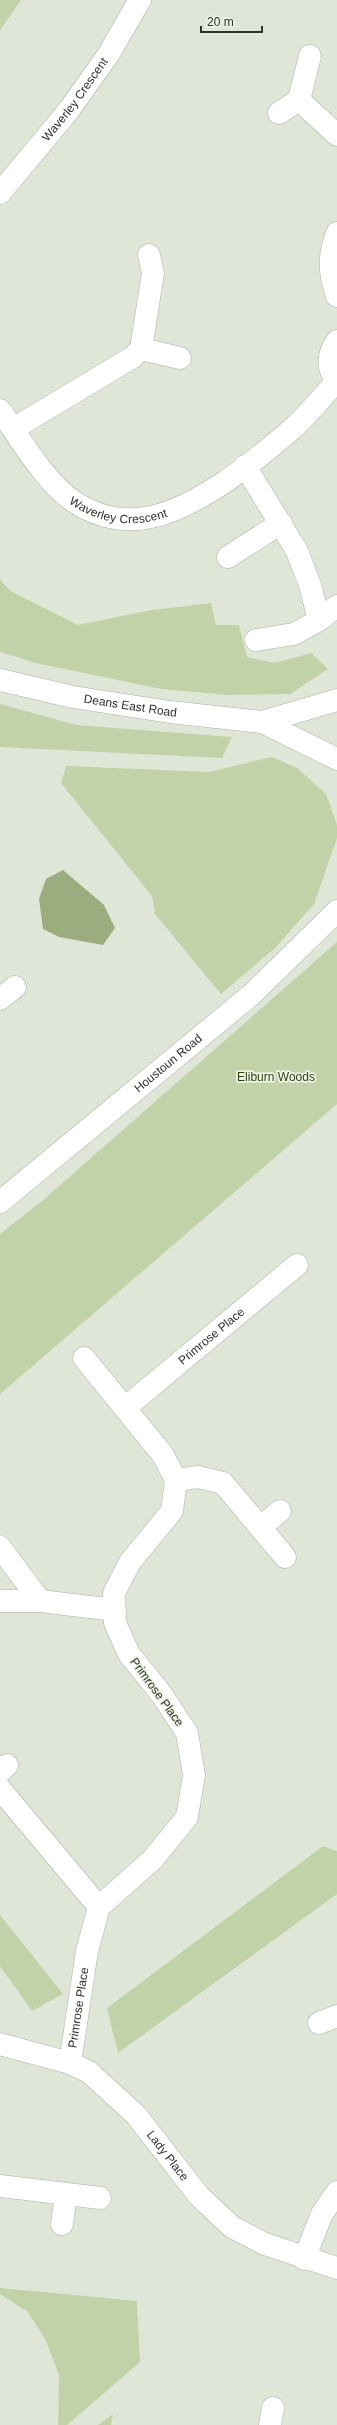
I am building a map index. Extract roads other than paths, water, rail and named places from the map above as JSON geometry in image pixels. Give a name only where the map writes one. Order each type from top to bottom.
[{"type":"street","name":"Waverley Crescent","points":[[0,192],[69,110],[108,55],[140,0]]},
{"type":"street","points":[[279,113],[299,100],[310,56]]},
{"type":"street","points":[[299,100],[337,135]]},
{"type":"street","points":[[337,233],[331,248],[330,274],[337,296]]},
{"type":"street","points":[[13,429],[133,357],[141,349],[153,273],[149,255]]},
{"type":"street","name":"Waverley Crescent","points":[[0,410],[56,485],[75,503],[100,515],[124,519],[151,517],[174,510],[217,486],[292,429],[337,381],[331,371],[329,362],[331,351],[337,341]]},
{"type":"street","points":[[141,349],[180,358]]},
{"type":"street","points":[[245,466],[298,551],[310,585],[319,620]]},
{"type":"street","points":[[228,557],[281,523]]},
{"type":"street","points":[[256,640],[294,634],[319,620],[337,606]]},
{"type":"street","name":"Deans East Road","points":[[0,680],[88,699],[170,712],[262,722],[337,759]]},
{"type":"street","name":"Deans East Road","points":[[262,722],[337,700]]},
{"type":"street","name":"Houstoun Road","points":[[0,1202],[250,995],[335,910]]},
{"type":"street","name":"Primrose Place","points":[[126,1407],[297,1265]]},
{"type":"street","points":[[84,1358],[126,1407],[163,1455],[176,1480],[198,1477],[223,1483],[285,1557]]},
{"type":"street","name":"Primrose Place","points":[[70,2063],[87,1951],[99,1907],[153,1859],[187,1817],[194,1775],[187,1733],[162,1695],[129,1654],[115,1623],[114,1593],[130,1562],[172,1511],[176,1480]]},
{"type":"street","points":[[261,1527],[280,1511]]},
{"type":"street","points":[[0,1547],[40,1601]]},
{"type":"street","points":[[0,1601],[40,1601],[115,1610]]},
{"type":"street","points":[[0,1789],[99,1907]]},
{"type":"street","name":"Lady Place","points":[[0,2044],[70,2063],[89,2072],[136,2115],[199,2196],[232,2227],[265,2244],[337,2268]]},
{"type":"street","points":[[0,2186],[100,2198]]},
{"type":"street","points":[[304,2258],[322,2214],[337,2192]]},
{"type":"street","points":[[62,2224],[66,2195]]},
{"type":"park label","name":"Eliburn Woods","points":[[276,1077]]}]
